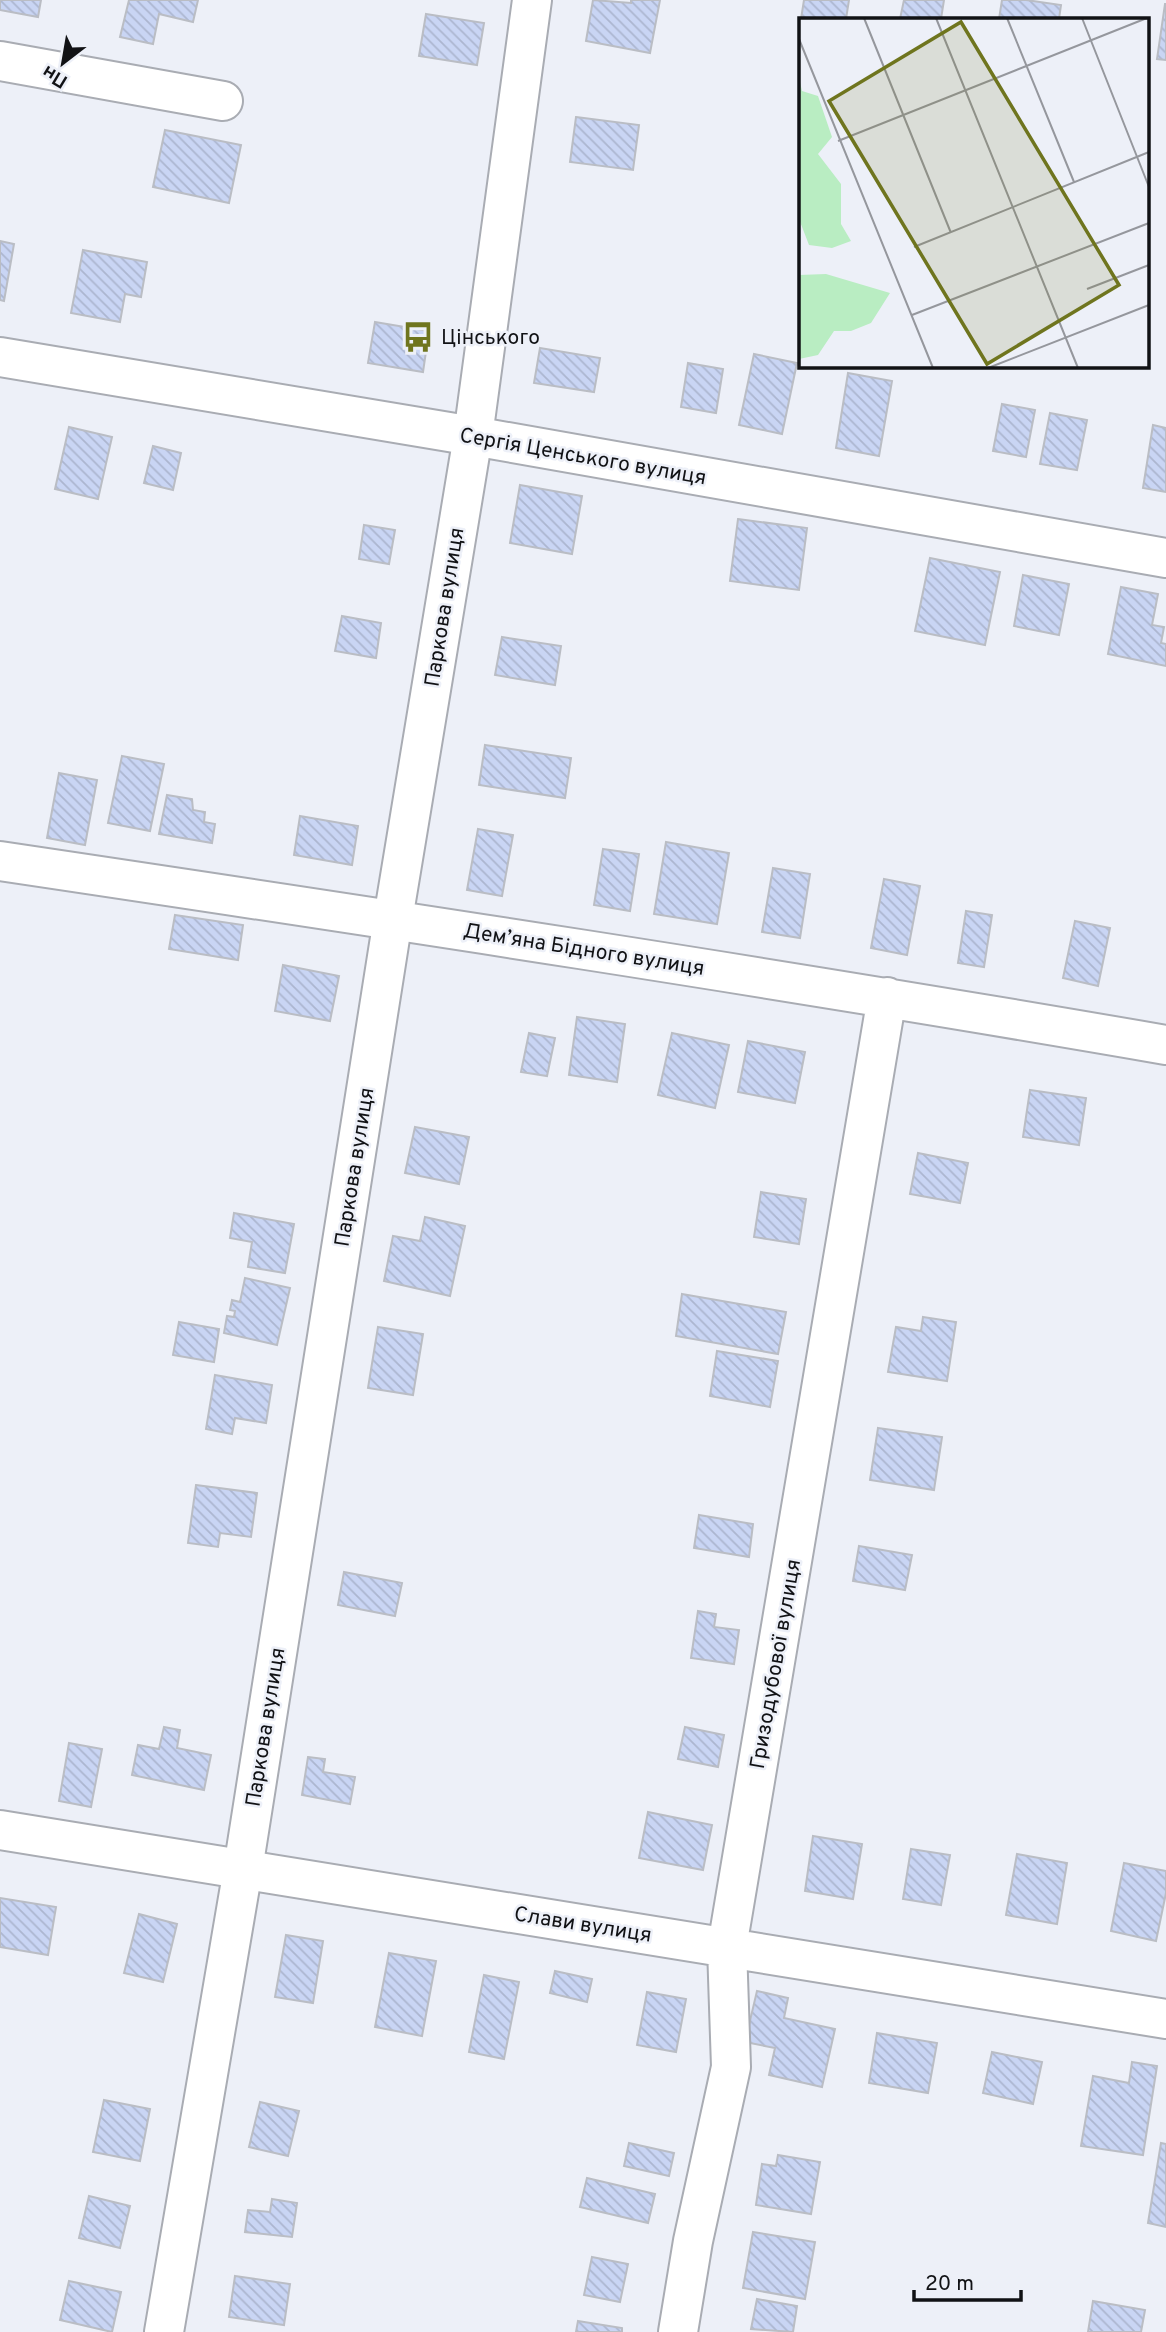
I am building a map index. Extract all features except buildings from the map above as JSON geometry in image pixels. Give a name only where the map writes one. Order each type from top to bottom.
[{"type":"street","name":"Паркова вулиця","points":[[164,2332],[243,1870],[472,436],[532,0]]},
{"type":"street","points":[[0,61],[223,101]]},
{"type":"street","name":"Сергія Ценського вулиця","points":[[0,357],[472,436],[1166,558]]},
{"type":"street","name":"Дем’яна Бідного вулиця","points":[[0,861],[393,919],[887,997],[1166,1045]]},
{"type":"street","name":"Гризодубової вулиця","points":[[678,2332],[693,2241],[731,2067],[727,1947],[887,997]]},
{"type":"street","name":"Слави вулиця","points":[[0,1830],[1166,2019]]},
{"type":"place","name":"Цінського","points":[[418,337]]}]
